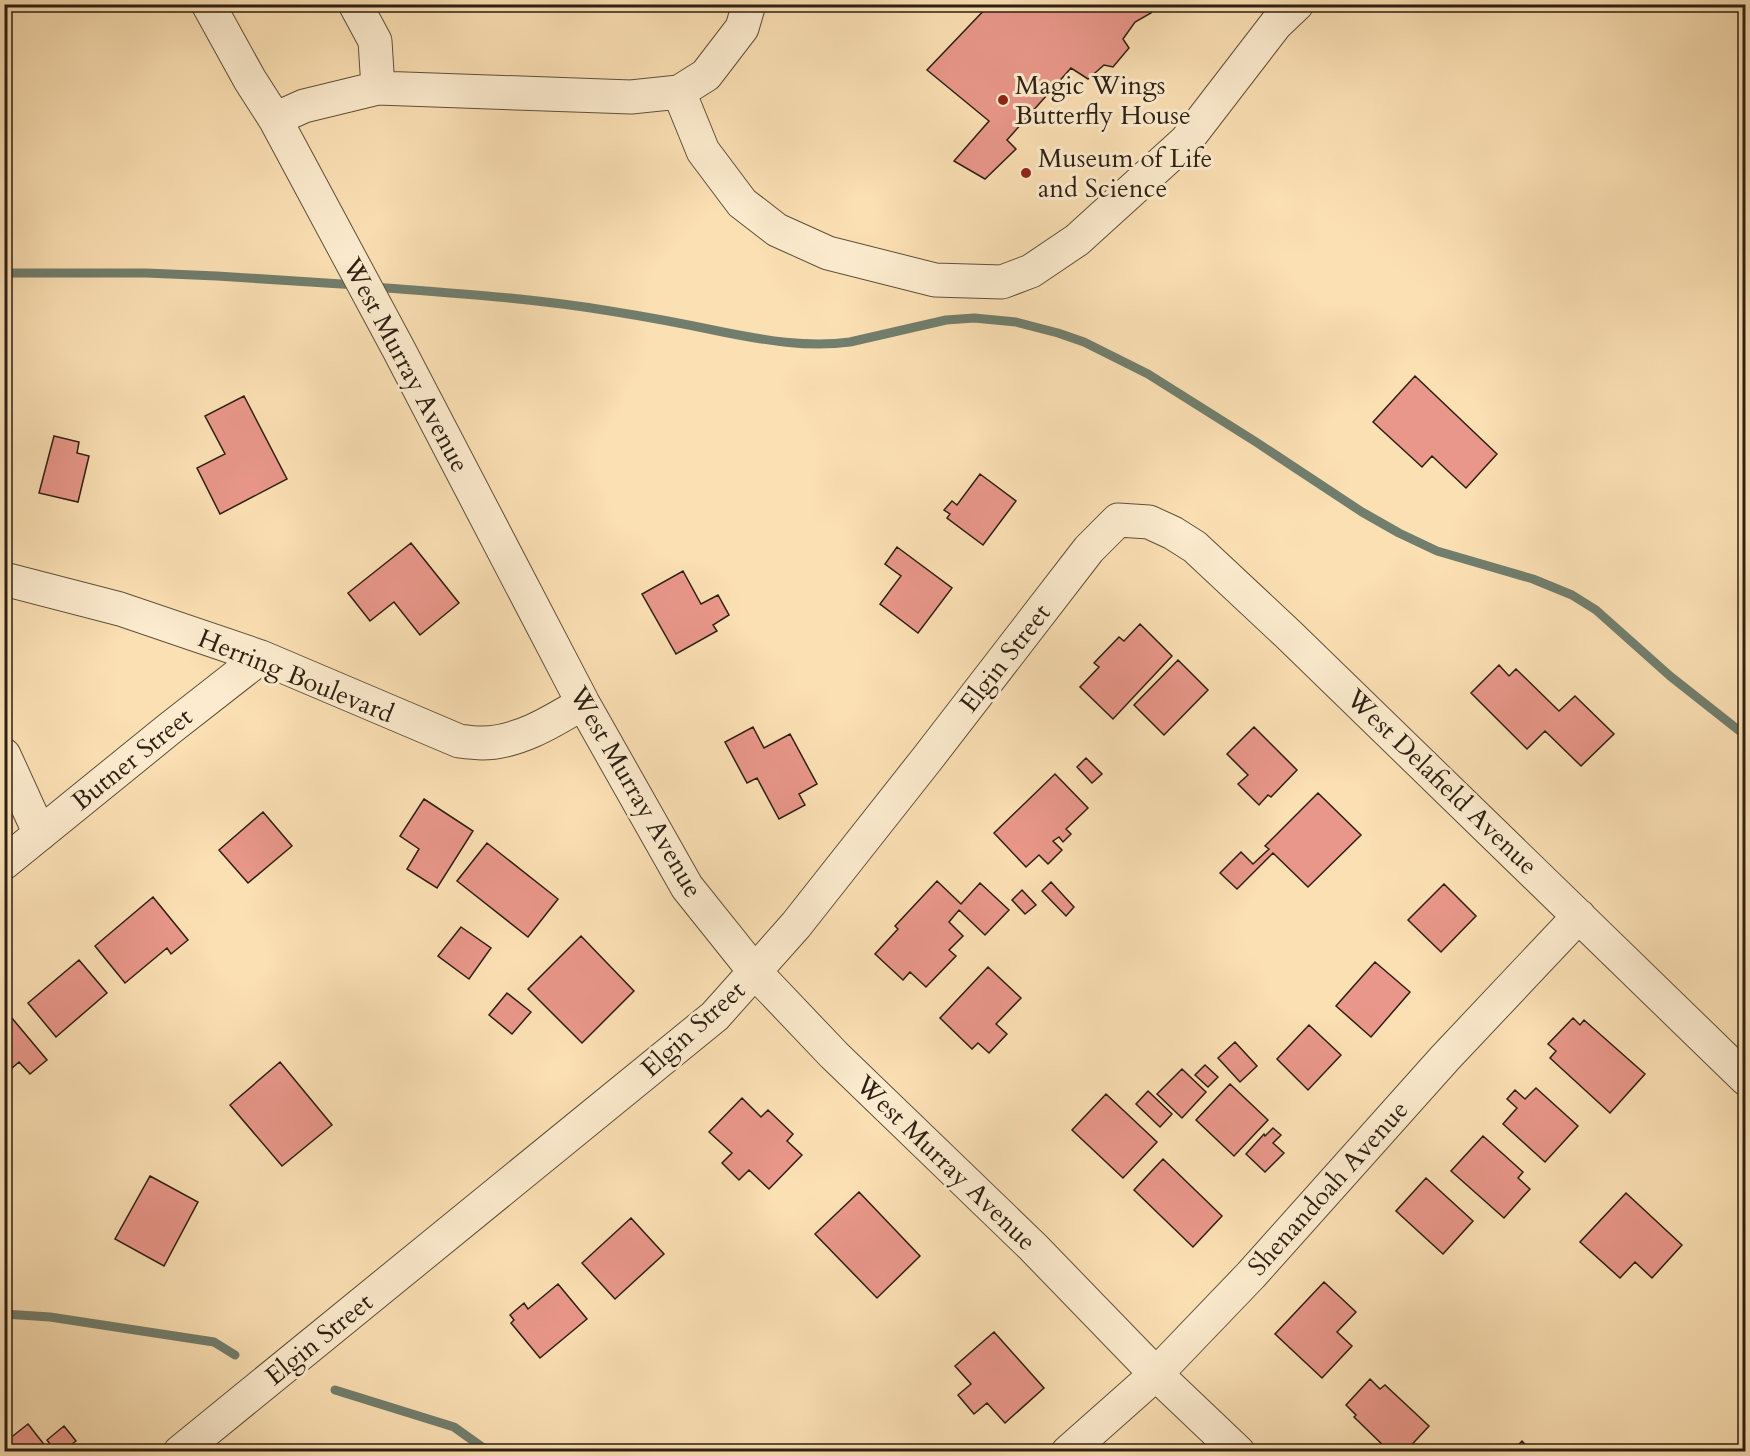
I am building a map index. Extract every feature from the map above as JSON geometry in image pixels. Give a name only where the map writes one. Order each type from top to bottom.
[{"type":"street","name":"West Murray Avenue","points":[[208,4],[250,80],[275,119],[399,350],[583,703],[687,887],[755,972],[834,1055],[1033,1247],[1156,1374],[1238,1452]]},
{"type":"street","points":[[354,4],[375,41],[378,88]]},
{"type":"street","points":[[275,119],[304,106],[378,88],[632,97],[680,92],[705,75],[742,28],[749,4]]},
{"type":"street","points":[[680,92],[702,151],[742,203],[777,230],[828,253],[934,280],[1002,282],[1031,271],[1077,240],[1186,141],[1276,24],[1297,4]]},
{"type":"street","name":"West Delafield Avenue","points":[[1118,520],[1149,522],[1195,547],[1289,635],[1746,1079]]},
{"type":"street","name":"Elgin Street","points":[[180,1452],[714,1016],[796,925],[1089,549],[1118,520]]},
{"type":"street","name":"Herring Boulevard","points":[[4,579],[120,609],[261,657],[459,741],[484,743],[513,738],[559,718],[583,703]]},
{"type":"street","name":"Butner Street","points":[[4,863],[261,657]]},
{"type":"street","points":[[4,754],[40,834]]},
{"type":"street","name":"Shenandoah Avenue","points":[[1068,1452],[1156,1374],[1251,1275],[1445,1059],[1579,916]]},
{"type":"building","name":"Magic Wings Butterfly House","points":[[990,4],[1157,4],[1151,13],[1135,22],[1123,39],[1129,48],[1113,67],[1104,65],[1088,79],[1071,68],[1007,140],[1016,149],[985,179],[954,161],[989,121],[927,70]]},
{"type":"building","points":[[1415,376],[1497,454],[1466,488],[1432,456],[1422,467],[1373,422]]},
{"type":"building","points":[[244,396],[287,479],[220,514],[197,468],[225,454],[205,416]]},
{"type":"building","points":[[54,436],[79,442],[77,453],[89,456],[78,502],[39,493]]},
{"type":"building","points":[[980,474],[1016,501],[983,545],[947,518],[950,514],[944,510],[952,501],[957,505]]},
{"type":"building","points":[[411,543],[459,603],[420,635],[394,602],[370,621],[348,593]]},
{"type":"building","points":[[897,547],[952,588],[918,633],[880,604],[901,576],[885,564]]},
{"type":"building","points":[[683,571],[701,604],[718,595],[729,615],[713,625],[717,631],[676,654],[642,594]]},
{"type":"building","points":[[1140,624],[1172,656],[1113,719],[1080,687],[1099,667],[1094,663],[1119,637],[1124,641]]},
{"type":"building","points":[[1178,660],[1208,690],[1164,735],[1134,705]]},
{"type":"building","points":[[1499,665],[1509,676],[1516,669],[1559,711],[1575,696],[1614,734],[1581,766],[1545,731],[1527,749],[1471,693]]},
{"type":"building","points":[[753,727],[764,748],[790,734],[817,784],[799,794],[805,805],[779,819],[757,778],[747,783],[725,742]]},
{"type":"building","points":[[1254,727],[1297,770],[1271,797],[1268,795],[1259,805],[1238,784],[1248,775],[1227,754]]},
{"type":"building","points":[[1086,758],[1102,774],[1092,783],[1077,767]]},
{"type":"building","points":[[1055,774],[1088,808],[1066,829],[1071,834],[1063,842],[1059,837],[1053,841],[1062,850],[1048,864],[1039,855],[1026,867],[994,833]]},
{"type":"building","points":[[1318,793],[1361,835],[1308,887],[1273,853],[1237,889],[1220,873],[1241,852],[1253,864],[1269,849],[1265,846]]},
{"type":"building","points":[[424,799],[473,831],[437,888],[407,869],[419,849],[400,836]]},
{"type":"building","points":[[263,812],[292,846],[248,883],[219,850]]},
{"type":"building","points":[[487,843],[558,899],[528,937],[457,881]]},
{"type":"building","points":[[937,881],[961,904],[980,883],[1009,910],[985,935],[959,910],[949,922],[963,936],[949,950],[956,956],[926,987],[910,972],[903,980],[875,954],[898,929],[895,926]]},
{"type":"building","points":[[1051,882],[1074,907],[1066,916],[1042,891]]},
{"type":"building","points":[[1444,884],[1476,916],[1441,952],[1408,920]]},
{"type":"building","points":[[1022,890],[1036,905],[1025,914],[1012,900]]},
{"type":"building","points":[[153,897],[188,940],[171,954],[167,948],[125,983],[95,946]]},
{"type":"building","points":[[461,927],[491,948],[469,979],[438,956]]},
{"type":"building","points":[[581,936],[634,991],[582,1043],[528,989]]},
{"type":"building","points":[[79,960],[107,993],[56,1037],[28,1003]]},
{"type":"building","points":[[1375,962],[1410,992],[1371,1037],[1336,1006]]},
{"type":"building","points":[[988,967],[1021,998],[996,1024],[1007,1034],[989,1053],[978,1043],[972,1049],[940,1018]]},
{"type":"building","points":[[507,993],[531,1012],[512,1034],[489,1015]]},
{"type":"building","points":[[6,1011],[47,1060],[30,1074],[19,1062],[4,1075],[4,1013]]},
{"type":"building","points":[[1573,1018],[1580,1025],[1584,1020],[1645,1074],[1610,1113],[1550,1058],[1556,1051],[1548,1044]]},
{"type":"building","points":[[1309,1025],[1341,1055],[1308,1090],[1277,1059]]},
{"type":"building","points":[[1235,1042],[1257,1066],[1240,1082],[1218,1058]]},
{"type":"building","points":[[280,1062],[332,1125],[282,1166],[230,1105]]},
{"type":"building","points":[[1205,1065],[1218,1077],[1208,1087],[1195,1075]]},
{"type":"building","points":[[1182,1069],[1206,1092],[1182,1118],[1157,1094]]},
{"type":"building","points":[[1230,1084],[1268,1120],[1234,1156],[1196,1120]]},
{"type":"building","points":[[1536,1088],[1578,1126],[1545,1162],[1503,1124],[1517,1108],[1507,1099],[1515,1090],[1525,1099]]},
{"type":"building","points":[[1148,1091],[1172,1114],[1160,1127],[1136,1104]]},
{"type":"building","points":[[1106,1094],[1157,1142],[1123,1178],[1072,1130]]},
{"type":"building","points":[[742,1098],[761,1117],[768,1110],[793,1134],[787,1141],[802,1155],[769,1189],[749,1170],[739,1180],[722,1163],[732,1153],[709,1132]]},
{"type":"building","points":[[1273,1128],[1281,1135],[1273,1143],[1284,1153],[1265,1172],[1246,1154],[1264,1134],[1265,1136]]},
{"type":"building","points":[[1483,1136],[1523,1172],[1518,1178],[1530,1189],[1504,1218],[1451,1171]]},
{"type":"building","points":[[1163,1159],[1222,1216],[1193,1247],[1134,1190]]},
{"type":"building","points":[[150,1176],[198,1202],[164,1266],[115,1239]]},
{"type":"building","points":[[1426,1178],[1473,1221],[1443,1254],[1396,1211]]},
{"type":"building","points":[[859,1192],[920,1256],[877,1298],[815,1234]]},
{"type":"building","points":[[1626,1193],[1682,1245],[1652,1278],[1635,1262],[1620,1278],[1580,1242]]},
{"type":"building","points":[[631,1218],[664,1254],[615,1299],[582,1263]]},
{"type":"building","points":[[1324,1282],[1356,1312],[1337,1332],[1352,1346],[1322,1378],[1275,1334]]},
{"type":"building","points":[[558,1284],[587,1319],[540,1358],[511,1323],[514,1320],[510,1315],[524,1303],[528,1309]]},
{"type":"building","points":[[994,1332],[1044,1388],[1005,1423],[987,1403],[974,1414],[958,1395],[971,1384],[955,1366]]},
{"type":"building","points":[[1370,1379],[1380,1389],[1385,1385],[1429,1426],[1405,1452],[1390,1452],[1354,1417],[1356,1415],[1346,1405]]},
{"type":"building","points":[[28,1424],[50,1452],[4,1452],[4,1443]]},
{"type":"building","points":[[64,1426],[76,1441],[62,1452],[56,1452],[47,1440]]},
{"type":"building","points":[[1522,1441],[1532,1452],[1511,1452]]},
{"type":"waterway","points":[[4,273],[146,273],[357,285]]},
{"type":"waterway","points":[[374,287],[492,296],[581,306],[754,338],[802,344],[850,342],[946,320],[974,318],[1016,322],[1058,333],[1084,342],[1148,374],[1362,512],[1399,533],[1437,551],[1533,579],[1572,595],[1596,610],[1670,676],[1746,736]]},
{"type":"waterway","points":[[4,1314],[50,1317],[214,1342],[235,1355]]},
{"type":"waterway","points":[[335,1390],[454,1427],[489,1452]]},
{"type":"place","name":"Magic Wings Butterfly House","points":[[1003,100]]},
{"type":"place","name":"Museum of Life and Science","points":[[1026,173]]}]
